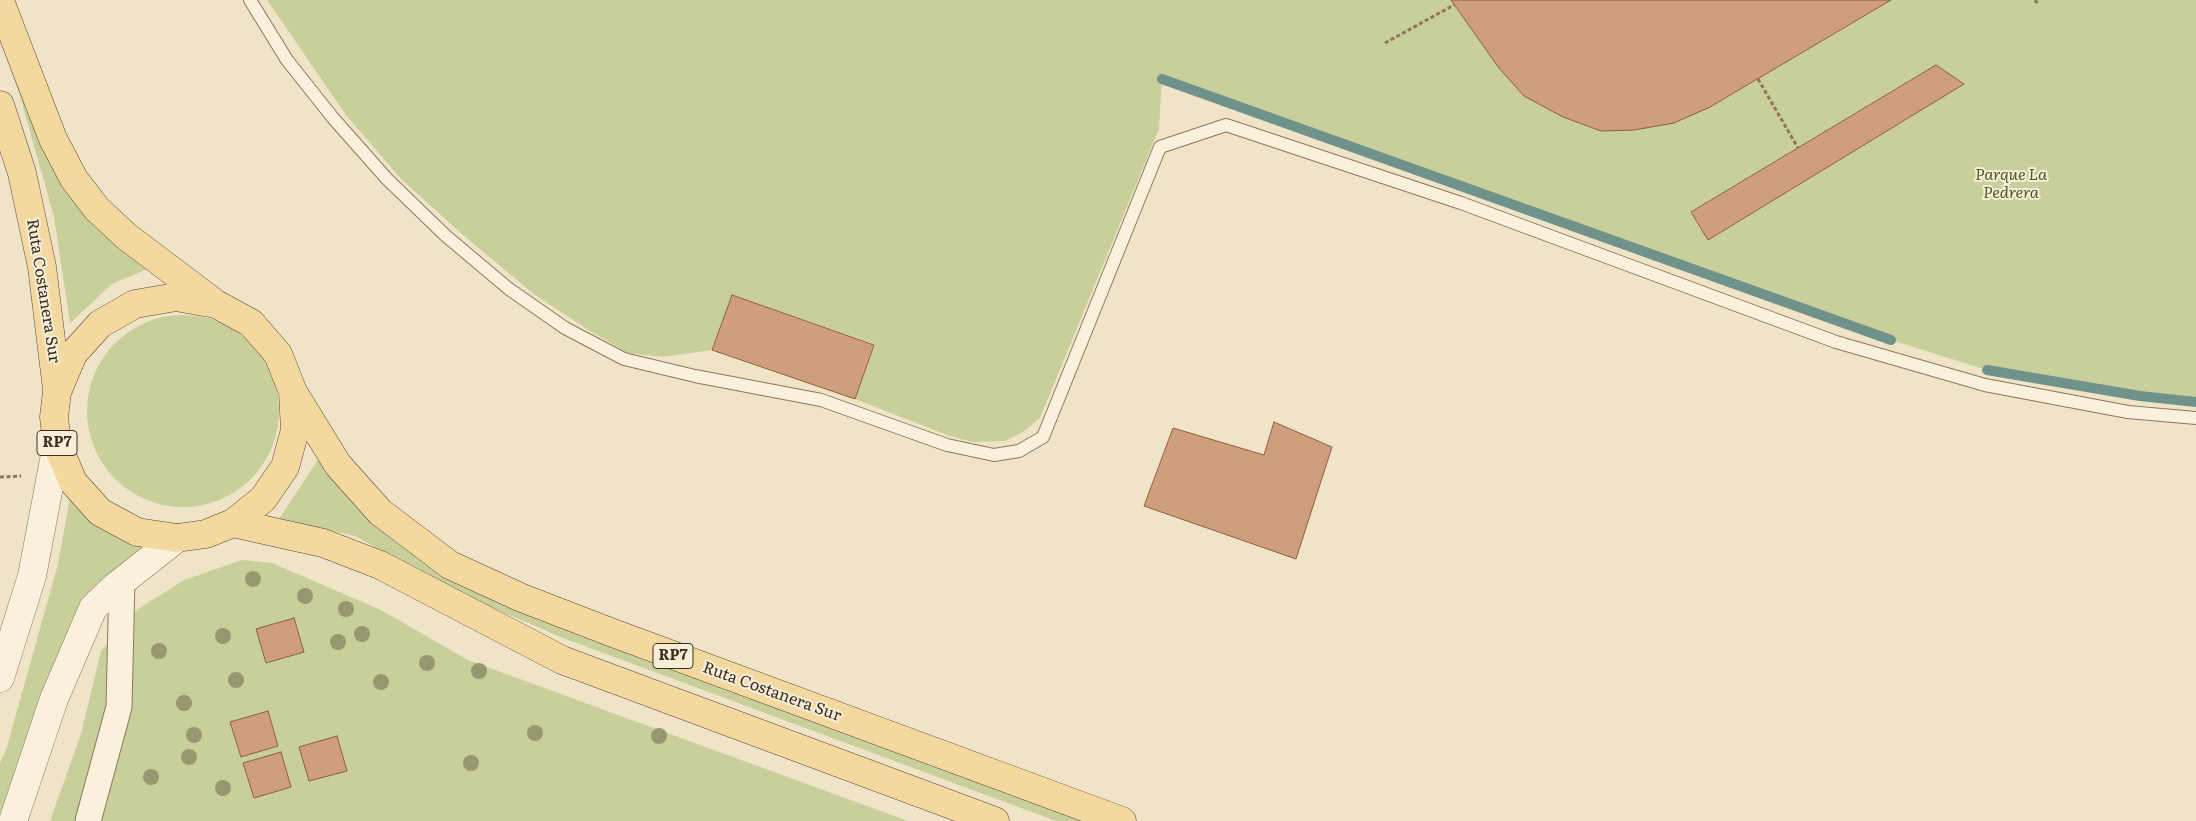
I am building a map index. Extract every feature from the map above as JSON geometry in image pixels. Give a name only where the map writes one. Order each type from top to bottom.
[{"type":"main road","name":"Ruta Costanera Sur","points":[[0,1],[53,139],[74,180],[97,210],[126,236],[216,304],[251,323],[278,354],[293,392],[338,465],[380,512],[450,565],[522,598],[613,633],[1122,821]]},
{"type":"main road","name":"Ruta Costanera Sur","points":[[0,105],[22,174],[42,267],[57,392],[54,418],[57,444],[73,482],[100,512],[136,532],[177,538],[206,534],[233,523],[263,499],[285,467],[295,430],[293,392]]},
{"type":"main road","name":"Ruta Costanera Sur","points":[[57,392],[73,354],[100,324],[135,304],[176,297],[216,304]]},
{"type":"main road","name":"RP7","points":[[233,523],[323,543],[380,565],[562,660],[995,821]]},
{"type":"street","points":[[0,678],[32,576],[57,444]]},
{"type":"street","points":[[13,821],[54,699],[93,608],[122,580],[177,538]]},
{"type":"street","points":[[88,821],[119,707],[122,580]]},
{"type":"lane","points":[[250,0],[293,68],[332,118],[388,179],[446,236],[510,289],[565,328],[624,359],[695,376],[821,400],[947,445],[994,454],[1019,451],[1043,437],[1160,147],[1226,125],[1461,203],[1836,342],[1985,385],[2128,412],[2196,418]]},
{"type":"path","points":[[1386,43],[1454,5]]},
{"type":"path","points":[[1758,79],[1798,148]]},
{"type":"green space","name":"Parque La Pedrera","points":[[267,0],[2196,0],[2196,402],[2140,396],[1993,372],[1891,340],[1162,79],[1159,129],[1040,418],[1023,432],[1005,441],[972,442],[947,435],[855,399],[874,344],[732,295],[712,350],[663,357],[628,353],[590,331],[535,295],[463,235],[402,180],[346,115]]},
{"type":"green space","points":[[0,34],[37,115],[152,267],[112,284],[70,323],[54,217],[20,96]]},
{"type":"green space","points":[[183,315],[211,319],[236,331],[251,343],[263,358],[275,383],[279,411],[275,439],[263,464],[251,479],[236,491],[211,503],[183,507],[155,503],[130,491],[115,479],[103,464],[91,439],[87,411],[91,383],[103,358],[115,343],[130,331],[155,319]]},
{"type":"green space","points":[[323,452],[455,576],[1089,821],[1056,821],[563,638],[465,596],[355,536],[279,519]]},
{"type":"green space","points":[[71,492],[146,547],[87,605],[0,821],[0,763],[6,750],[58,564]]},
{"type":"green space","points":[[242,560],[272,563],[381,610],[468,660],[908,821],[50,821],[81,734],[101,651],[138,609],[184,580]]},
{"type":"building","points":[[1451,0],[1891,0],[1710,107],[1674,123],[1634,130],[1601,131],[1563,117],[1524,96],[1499,68]]},
{"type":"building","points":[[1936,65],[1964,84],[1708,240],[1691,212]]},
{"type":"building","points":[[732,295],[874,345],[855,399],[712,350]]},
{"type":"building","points":[[1274,422],[1332,447],[1296,559],[1144,506],[1173,428],[1264,455]]},
{"type":"building","points":[[294,618],[304,652],[266,663],[256,629]]},
{"type":"building","points":[[268,711],[278,746],[241,757],[230,722]]},
{"type":"building","points":[[337,736],[347,771],[309,781],[299,747]]},
{"type":"building","points":[[281,752],[291,787],[254,798],[243,763]]},
{"type":"waterway","points":[[1162,79],[1891,340]]},
{"type":"waterway","points":[[1987,370],[2140,396],[2196,402]]}]
